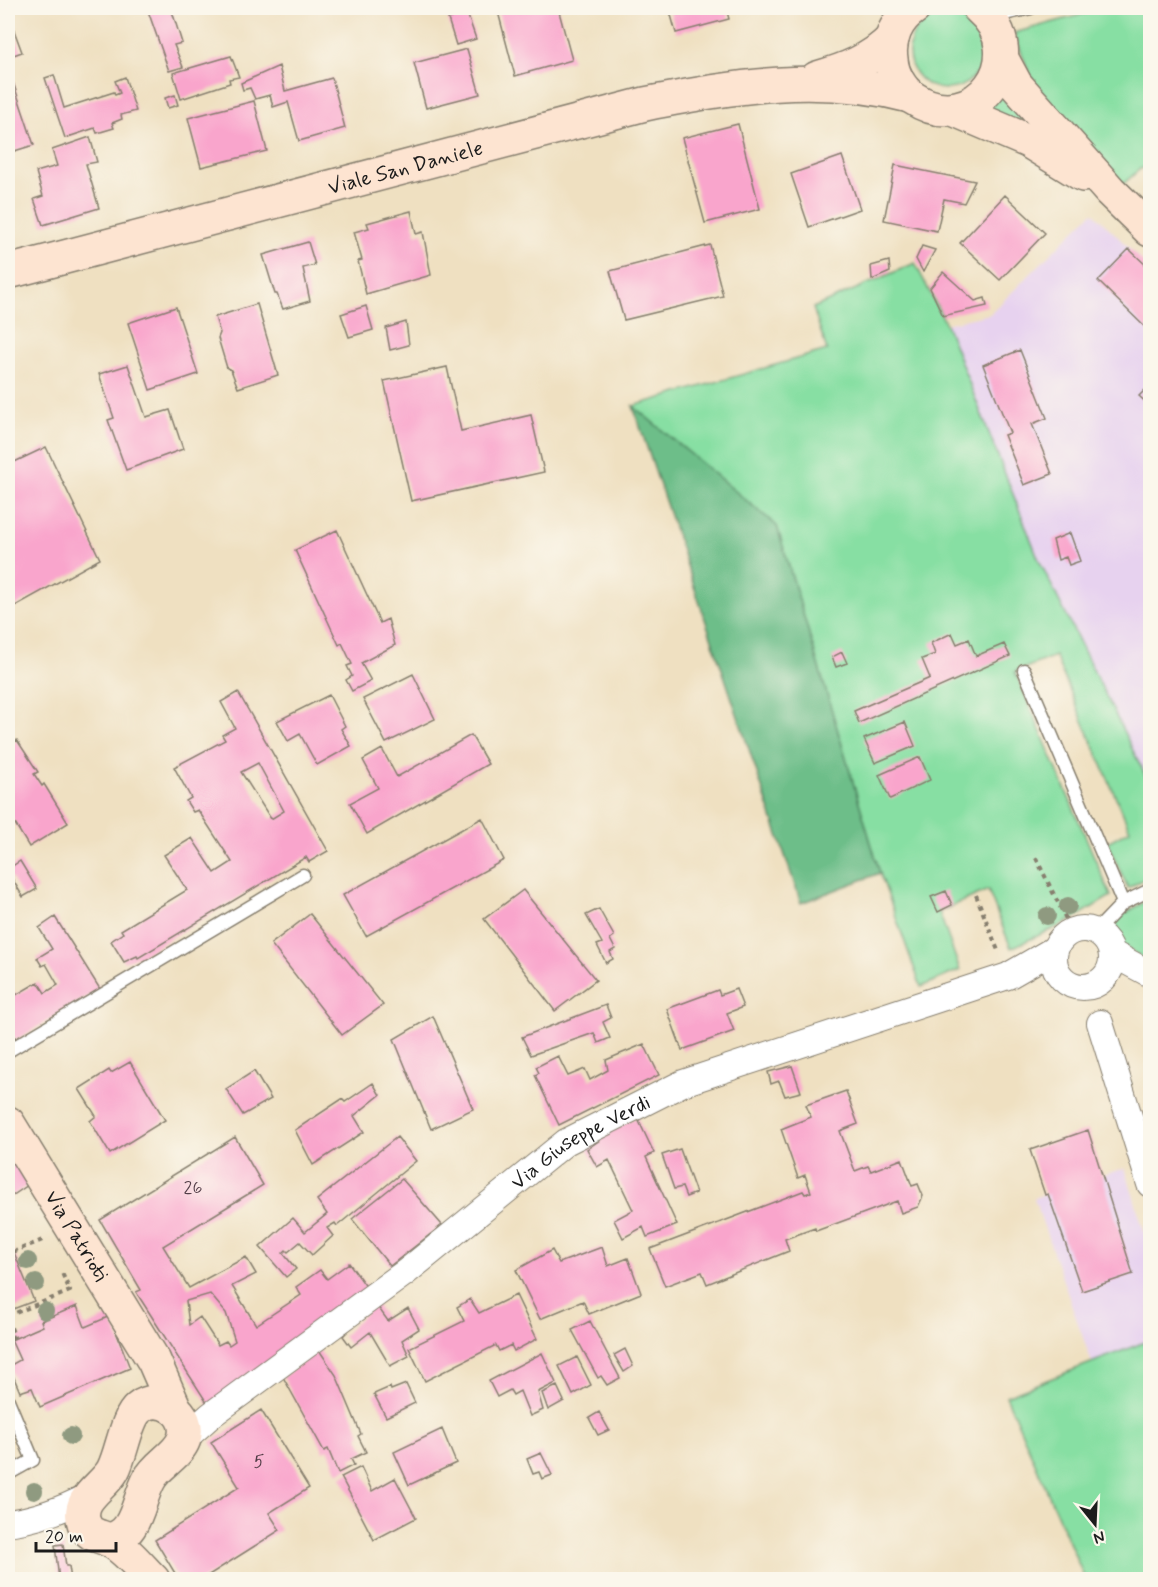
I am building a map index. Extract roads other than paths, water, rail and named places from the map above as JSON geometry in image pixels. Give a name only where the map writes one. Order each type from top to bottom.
[{"type":"street","name":"Viale San Daniele","points":[[984,12],[1000,38],[1002,59],[1016,85],[1110,191],[1150,230]]},
{"type":"street","name":"Viale San Daniele","points":[[806,81],[841,71],[882,50],[900,18]]},
{"type":"street","name":"Viale San Daniele","points":[[900,18],[891,65],[897,79],[910,96]]},
{"type":"street","points":[[953,108],[969,104],[988,90],[995,80],[1002,59]]},
{"type":"street","name":"Viale San Daniele","points":[[8,272],[645,105],[747,86],[806,81],[882,88],[910,96],[928,106],[953,108],[1028,141],[1110,191]]},
{"type":"street","points":[[1067,981],[1094,986],[1102,981],[1109,974],[1113,954],[1110,945],[1074,937],[1055,967],[1100,1023]]},
{"type":"street","name":"Via Giuseppe Verdi","points":[[188,1420],[406,1272],[566,1142],[588,1129],[683,1083],[1074,937]]},
{"type":"street","points":[[1113,954],[1149,974]]},
{"type":"street","name":"Via Giuseppe Verdi","points":[[1004,965],[1067,981]]},
{"type":"street","points":[[1102,981],[1100,1023],[1150,1185]]},
{"type":"street","name":"Via Patrioti","points":[[8,1123],[188,1420]]},
{"type":"street","points":[[19,1522],[67,1508],[102,1485],[124,1446],[129,1422],[138,1408],[147,1376],[146,1348]]},
{"type":"street","points":[[19,1522],[60,1523],[99,1536],[124,1534],[130,1529],[140,1496],[151,1475],[176,1452],[188,1420],[159,1402],[138,1408]]},
{"type":"street","points":[[88,1496],[82,1515],[99,1536],[153,1580]]},
{"type":"street","points":[[134,1517],[141,1547],[153,1580]]},
{"type":"lane","points":[[984,12],[1031,8]]},
{"type":"lane","points":[[1024,670],[1123,903]]},
{"type":"lane","points":[[8,1051],[303,875]]},
{"type":"lane","points":[[1074,937],[1123,903],[1150,890]]},
{"type":"lane","points":[[8,1400],[33,1460],[8,1474]]}]
